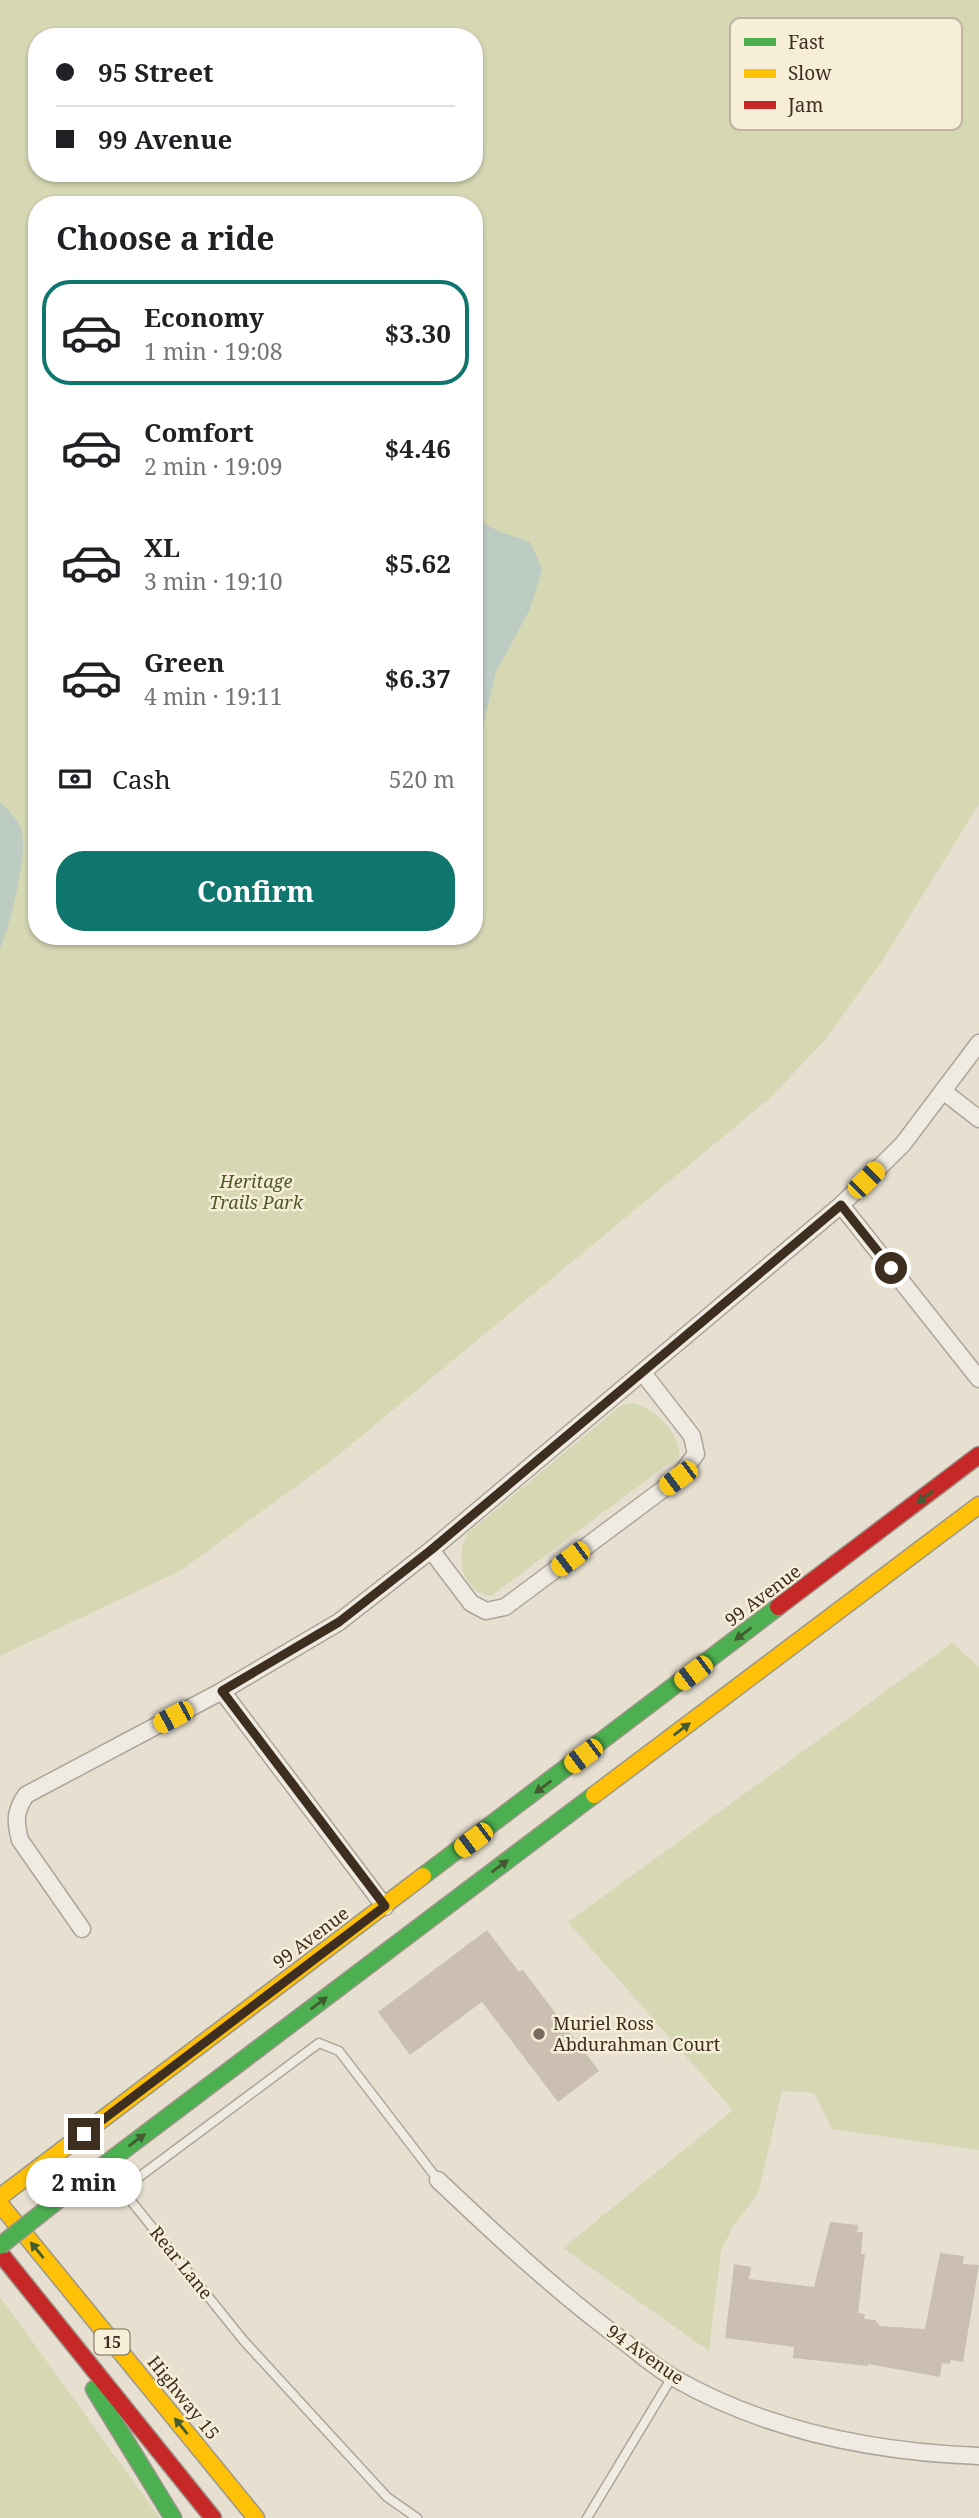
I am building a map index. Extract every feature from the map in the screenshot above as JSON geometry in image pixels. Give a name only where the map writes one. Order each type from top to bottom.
[{"type":"main road","name":"99 Avenue","points":[[0,2197],[979,1455]]},
{"type":"main road","points":[[0,2246],[979,1504]]},
{"type":"main road","points":[[927,1545],[979,1525]]},
{"type":"main road","name":"Highway 15","points":[[0,2204],[258,2518]]},
{"type":"main road","points":[[0,2253],[213,2518]]},
{"type":"main road","points":[[67,2335],[105,2409],[173,2518]]},
{"type":"street","points":[[82,1929],[20,1840],[15,1823],[18,1807],[26,1795],[222,1691],[339,1622],[431,1550],[841,1205],[902,1144],[979,1043]]},
{"type":"street","points":[[943,1091],[979,1119]]},
{"type":"street","points":[[841,1205],[979,1379]]},
{"type":"street","points":[[431,1550],[471,1603],[486,1611],[505,1607],[678,1478],[695,1454],[692,1436],[643,1373]]},
{"type":"street","points":[[222,1691],[385,1906]]},
{"type":"street","name":"94 Avenue","points":[[438,2180],[555,2290],[672,2377],[729,2405],[833,2440],[885,2450],[979,2456]]},
{"type":"lane","name":"Rear Lane","points":[[417,2518],[387,2497],[244,2340],[127,2196],[135,2180],[320,2043],[339,2051],[438,2180]]},
{"type":"lane","points":[[587,2518],[672,2377]]},
{"type":"green space","name":"Heritage Trails Park","points":[[0,0],[979,0],[979,804],[880,964],[824,1041],[770,1098],[336,1457],[180,1571],[0,1656]]},
{"type":"green space","points":[[632,1403],[648,1409],[664,1422],[675,1438],[679,1456],[491,1596],[473,1588],[467,1581],[461,1562],[468,1533],[622,1405]]},
{"type":"green space","points":[[952,1643],[979,1667],[979,2150],[832,2129],[814,2093],[782,2091],[758,2194],[733,2226],[721,2251],[709,2351],[563,2248],[733,2110],[568,1922]]},
{"type":"green space","points":[[0,2297],[160,2518],[0,2518]]},
{"type":"shaded area","points":[[483,523],[530,542],[542,569],[530,609],[496,672],[483,725]]},
{"type":"shaded area","points":[[0,802],[21,828],[23,839],[21,870],[9,923],[0,948]]},
{"type":"building","name":"Muriel Ross Abdurahman Court","points":[[487,1930],[519,1972],[523,1970],[599,2071],[558,2102],[482,2002],[410,2055],[378,2012]]},
{"type":"building","points":[[830,2222],[858,2225],[857,2232],[863,2232],[861,2254],[865,2254],[858,2313],[865,2314],[864,2319],[875,2320],[880,2326],[925,2329],[940,2253],[964,2256],[963,2264],[979,2265],[963,2362],[951,2360],[950,2364],[942,2363],[940,2377],[868,2364],[793,2358],[794,2347],[725,2338],[734,2264],[751,2267],[749,2279],[814,2287]]},
{"type":"traffic: fast","points":[[423,1876],[778,1607]]},
{"type":"traffic: fast","points":[[63,2196],[594,1795]]},
{"type":"traffic: fast","points":[[0,2246],[63,2196]]},
{"type":"traffic: fast","points":[[94,2389],[173,2518]]},
{"type":"traffic: slow","points":[[594,1795],[979,1505]]},
{"type":"traffic: slow","points":[[0,2197],[423,1876]]},
{"type":"traffic: slow","points":[[0,2204],[256,2518]]},
{"type":"traffic: jam","points":[[778,1607],[979,1455]]},
{"type":"traffic: jam","points":[[0,2253],[213,2518]]},
{"type":"place","name":"Muriel Ross Abdurahman Court","points":[[539,2034]]},
{"type":"route","points":[[84,2134],[385,1906],[222,1691],[339,1622],[431,1550],[841,1205],[891,1268]]}]
